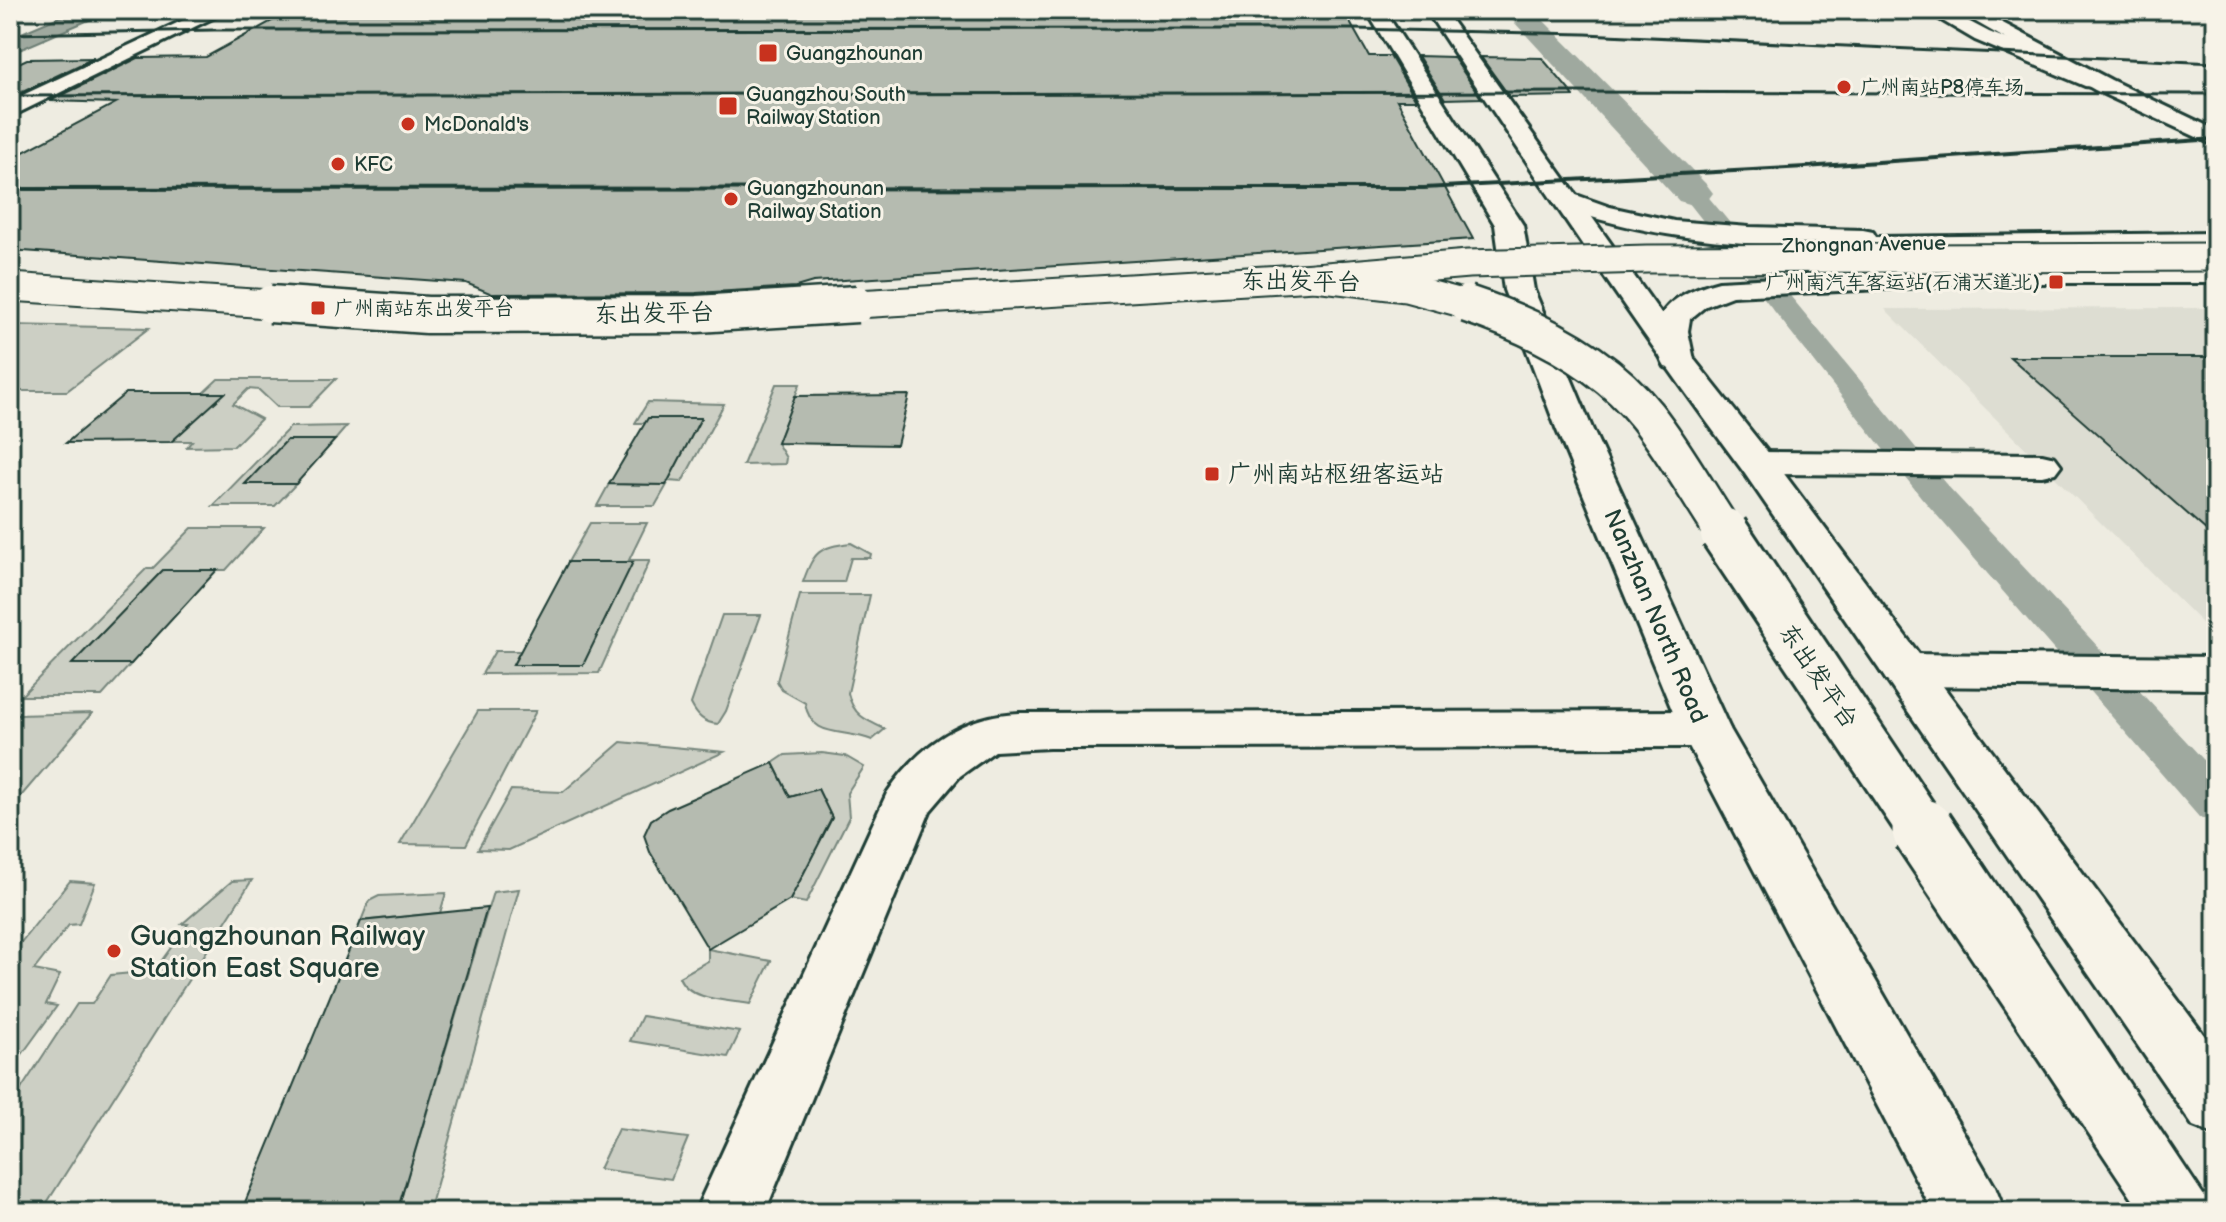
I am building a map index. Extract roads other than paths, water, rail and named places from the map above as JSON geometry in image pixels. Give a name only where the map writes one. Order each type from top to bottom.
[{"type":"main road","points":[[65,61],[176,10]]},
{"type":"main road","points":[[10,110],[220,10]]},
{"type":"main road","name":"Nanzhan North Road","points":[[1375,10],[1509,225],[1519,290],[1574,428],[1705,729],[1970,1212]]},
{"type":"main road","points":[[1435,10],[1677,360],[1757,463],[2216,1104]]},
{"type":"main road","points":[[1933,10],[1982,36],[2103,85]]},
{"type":"main road","points":[[1964,10],[2103,85],[2216,139]]},
{"type":"main road","points":[[1565,199],[1608,216],[1658,229],[1790,241],[2009,241]]},
{"type":"main road","name":"Zhongnan Avenue","points":[[1605,258],[1692,247],[1790,241],[1844,246],[2009,241],[2214,245]]},
{"type":"main road","points":[[1315,277],[1468,264],[2214,245]]},
{"type":"main road","points":[[1844,246],[1871,273]]},
{"type":"main road","points":[[1513,257],[1605,258],[1714,282],[1747,285],[1871,273],[2216,274]]},
{"type":"main road","points":[[1813,277],[2012,274]]},
{"type":"main road","name":"东出发平台","points":[[10,287],[427,315],[681,314],[785,311],[1315,277],[1371,282],[1477,308],[1517,322],[1576,352],[1623,388],[1646,415],[2178,1212]]},
{"type":"main road","points":[[1677,360],[1672,327],[1678,315],[1714,282]]},
{"type":"main road","points":[[1757,463],[2042,465]]},
{"type":"main road","points":[[1903,670],[2199,672]]},
{"type":"main road","points":[[730,1212],[919,783],[949,757],[991,734],[1049,730],[1705,729]]},
{"type":"waterway","points":[[1517,10],[1693,193]]},
{"type":"waterway","points":[[1693,193],[1933,490],[2216,804]]},
{"type":"railway","points":[[10,34],[214,30],[1353,29],[1585,34],[2216,63]]},
{"type":"railway","points":[[10,96],[1571,92],[2216,94]]},
{"type":"railway","points":[[10,189],[1424,188],[1805,167],[2216,139]]},
{"type":"place","name":"Guangzhounan","points":[[768,53]]},
{"type":"place","name":"广州南站P8停车场","points":[[1844,87]]},
{"type":"place","name":"Guangzhou South Railway Station","points":[[728,106]]},
{"type":"place","name":"McDonald's","points":[[408,124]]},
{"type":"place","name":"KFC","points":[[338,164]]},
{"type":"place","name":"Guangzhounan Railway Station","points":[[731,199]]},
{"type":"place","name":"广州南汽车客运站(石浦大道北)","points":[[2056,282]]},
{"type":"place","name":"广州南站东出发平台","points":[[318,308]]},
{"type":"place","name":"广州南站枢纽客运站","points":[[1212,474]]},
{"type":"place","name":"Guangzhounan Railway Station East Square","points":[[114,951]]}]
